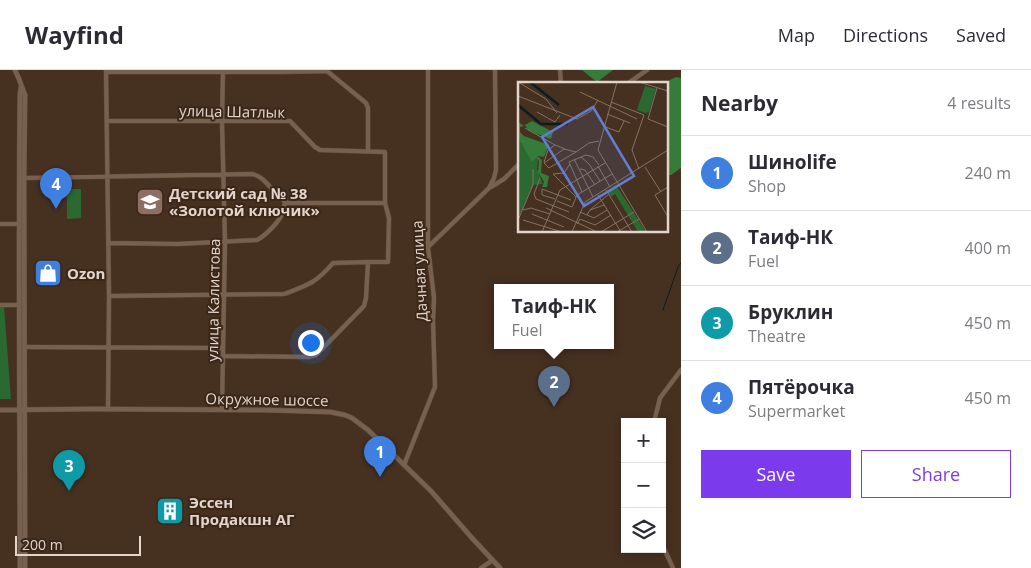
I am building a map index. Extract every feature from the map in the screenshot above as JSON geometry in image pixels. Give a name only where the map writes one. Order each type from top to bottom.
[{"type":"street","points":[[14,70],[25,95],[24,347],[20,568]]},
{"type":"street","points":[[108,409],[107,71],[280,72],[327,70],[366,104],[368,108],[368,151]]},
{"type":"street","name":"Дачная улица","points":[[404,465],[435,387],[434,298],[428,247],[428,70]]},
{"type":"street","points":[[489,188],[496,170],[495,70]]},
{"type":"street","points":[[630,82],[647,70]]},
{"type":"street","name":"улица Калистова","points":[[222,410],[225,242],[222,121],[223,71]]},
{"type":"street","points":[[22,86],[20,94],[18,224],[25,568]]},
{"type":"street","name":"улица Шатлык","points":[[107,121],[290,121],[318,149],[385,152],[385,203]]},
{"type":"street","points":[[428,247],[489,188],[504,179],[518,165]]},
{"type":"street","points":[[24,178],[252,174],[259,176],[285,202],[385,203],[389,218],[388,262],[333,263],[323,275],[310,285],[284,294],[109,296]]},
{"type":"street","points":[[108,243],[178,244],[260,239],[280,219],[285,202]]},
{"type":"street","points":[[0,224],[18,224]]},
{"type":"street","points":[[223,356],[309,357],[316,355],[364,306],[368,262]]},
{"type":"street","points":[[0,304],[20,305]]},
{"type":"street","points":[[24,347],[223,348]]},
{"type":"street","points":[[655,418],[660,398],[681,370]]},
{"type":"street","name":"Окружное шоссе","points":[[0,410],[316,411],[345,415],[368,430],[432,491],[500,568]]},
{"type":"street","points":[[666,553],[673,568]]},
{"type":"street","points":[[481,568],[492,560]]},
{"type":"green space","points":[[582,70],[613,70],[597,82]]},
{"type":"green space","points":[[676,77],[681,78],[681,168],[671,175],[668,175],[668,81]]},
{"type":"green space","points":[[67,189],[81,189],[81,218],[67,219]]},
{"type":"green space","points":[[0,306],[4,306],[11,399],[0,399]]},
{"type":"waterway","points":[[663,310],[681,263]]},
{"type":"place","name":"Детский сад № 38 «Золотой ключик»","points":[[150,202]]},
{"type":"place","name":"Пятёрочка","points":[[56,209]]},
{"type":"place","name":"Ozon","points":[[48,273]]},
{"type":"place","name":"Таиф-НК","points":[[554,407]]},
{"type":"place","name":"Шиноlife","points":[[380,477]]},
{"type":"place","name":"Бруклин","points":[[69,491]]},
{"type":"place","name":"Эссен Продакшн АГ","points":[[170,511]]}]
